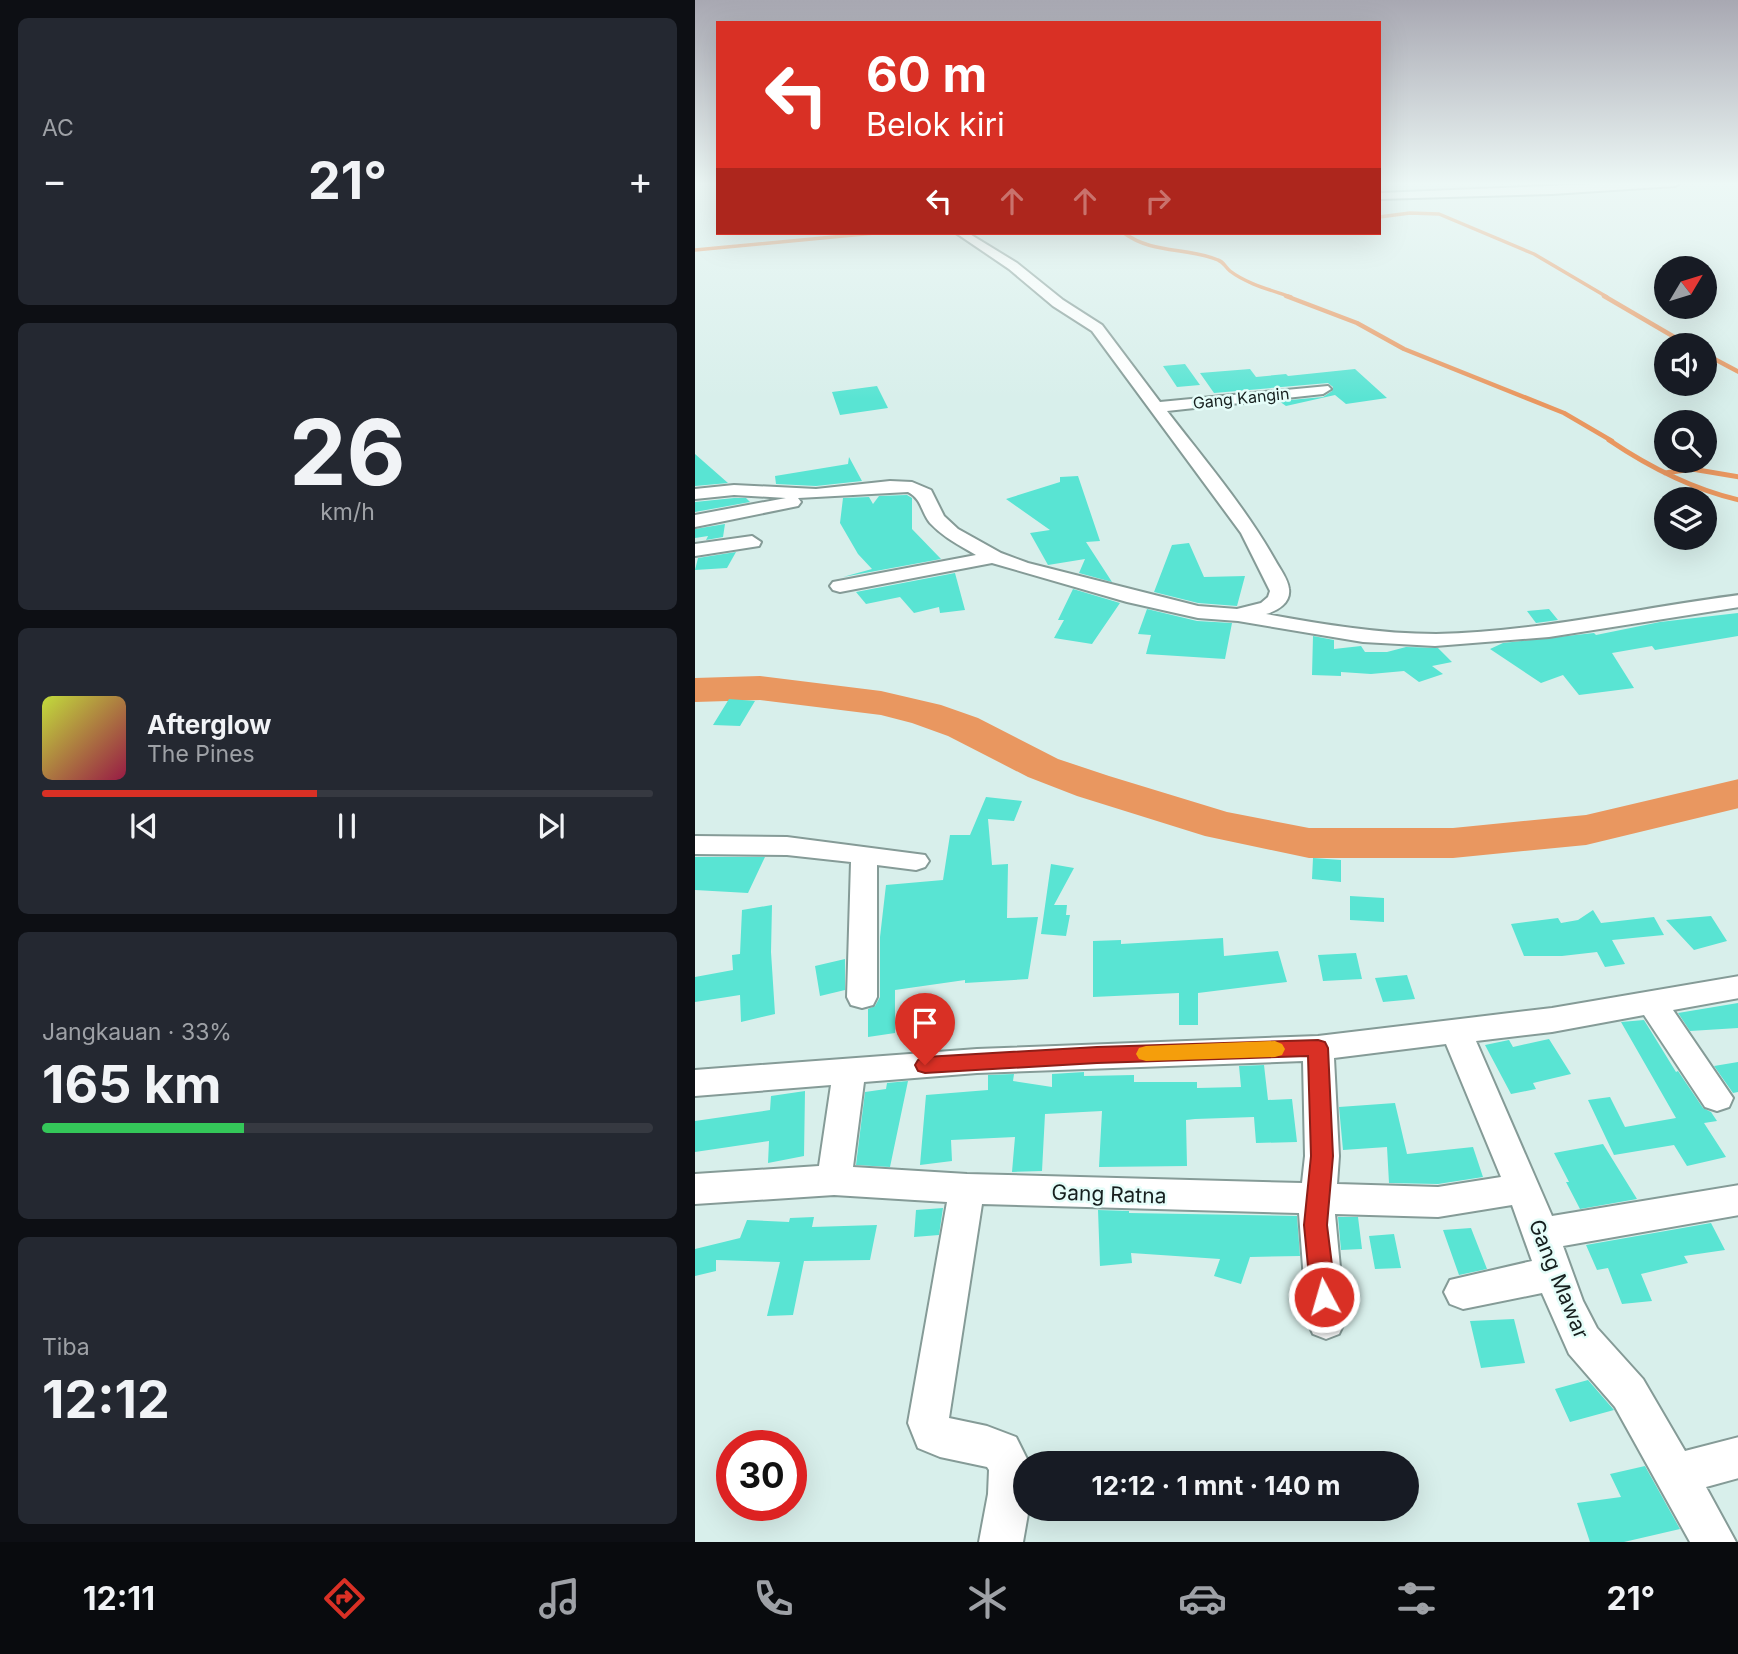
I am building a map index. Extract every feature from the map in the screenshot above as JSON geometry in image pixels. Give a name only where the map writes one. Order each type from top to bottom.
[{"type":"street","points":[[996,255],[1058,303],[1090,321],[1158,407],[1250,532],[1280,591],[1277,600],[1268,607],[1237,615]]},
{"type":"street","name":"Gang Kangin","points":[[1158,407],[1323,389]]},
{"type":"street","points":[[695,494],[734,490],[816,494],[890,486],[913,487],[925,494],[941,524],[994,557],[1134,598],[1198,612],[1237,615],[1372,638],[1437,640],[1531,631],[1738,601]]},
{"type":"street","points":[[695,521],[796,501],[816,494]]},
{"type":"street","points":[[695,550],[752,542]]},
{"type":"street","points":[[840,586],[994,557]]},
{"type":"street","points":[[695,845],[787,846],[916,861]]},
{"type":"street","points":[[862,997],[864,856]]},
{"type":"street","points":[[695,1083],[1097,1055],[1318,1048],[1457,1032],[1652,1003],[1738,987]]},
{"type":"street","points":[[1652,1003],[1717,1098]]},
{"type":"street","name":"Gang Mawar","points":[[1457,1032],[1541,1234],[1553,1275],[1585,1345],[1616,1374],[1629,1392],[1713,1542]]},
{"type":"street","points":[[1318,1048],[1322,1156],[1316,1225],[1326,1321]]},
{"type":"street","points":[[834,1181],[849,1071]]},
{"type":"street","name":"Gang Ratna","points":[[695,1189],[834,1181],[967,1189],[1317,1201],[1438,1202],[1522,1189]]},
{"type":"street","points":[[967,1189],[928,1423],[932,1434],[1000,1451],[1009,1461],[1012,1476],[1001,1542]]},
{"type":"street","points":[[1541,1234],[1738,1200]]},
{"type":"street","points":[[1463,1292],[1553,1275]]},
{"type":"street","points":[[1676,1475],[1738,1457]]},
{"type":"building","points":[[1185,364],[1200,385],[1177,387],[1163,366]]},
{"type":"building","points":[[1250,369],[1256,377],[1355,369],[1387,398],[1346,404],[1335,395],[1286,406],[1279,401],[1323,397],[1332,391],[1333,387],[1328,383],[1214,393],[1200,373]]},
{"type":"building","points":[[877,386],[888,408],[840,415],[832,392]]},
{"type":"building","points":[[695,454],[728,483],[695,486]]},
{"type":"building","points":[[849,457],[862,481],[816,486],[776,484],[775,476],[848,464]]},
{"type":"building","points":[[1078,476],[1100,541],[1086,542],[1112,582],[1079,573],[1085,559],[1048,565],[1030,533],[1050,530],[1006,499],[1060,482],[1060,477]]},
{"type":"building","points":[[907,495],[912,498],[912,529],[941,559],[843,577],[872,569],[858,554],[840,523],[843,498],[869,497],[873,504],[879,496]]},
{"type":"building","points":[[746,498],[750,502],[695,512],[695,502]]},
{"type":"building","points":[[725,524],[723,537],[706,540],[708,536],[695,538],[695,529]]},
{"type":"building","points":[[1189,543],[1204,577],[1245,576],[1237,606],[1198,603],[1154,592],[1172,545]]},
{"type":"building","points":[[736,552],[727,568],[695,570],[698,558]]},
{"type":"building","points":[[955,573],[965,610],[940,613],[939,607],[914,613],[900,597],[866,604],[856,592]]},
{"type":"building","points":[[1073,589],[1120,603],[1092,644],[1054,638],[1064,620],[1058,620]]},
{"type":"building","points":[[1147,609],[1197,621],[1232,623],[1225,659],[1146,654],[1151,635],[1138,634]]},
{"type":"building","points":[[1549,609],[1558,620],[1536,623],[1527,611]]},
{"type":"building","points":[[1738,613],[1738,636],[1655,650],[1652,646],[1612,653],[1634,688],[1579,695],[1563,675],[1541,683],[1490,649],[1503,643],[1594,633],[1596,635],[1660,622]]},
{"type":"building","points":[[1313,636],[1334,640],[1334,649],[1361,646],[1365,652],[1387,652],[1406,647],[1438,648],[1452,662],[1432,666],[1443,674],[1419,682],[1404,671],[1371,674],[1341,672],[1341,676],[1312,675]]},
{"type":"building","points":[[729,699],[755,701],[740,726],[713,725]]},
{"type":"building","points":[[986,797],[1022,801],[1014,821],[988,819],[992,865],[1008,864],[1007,918],[1038,917],[1028,979],[965,983],[965,980],[895,990],[895,1033],[868,1037],[868,1009],[875,1006],[880,997],[880,937],[886,885],[943,880],[950,835],[970,835]]},
{"type":"building","points":[[695,857],[765,857],[748,893],[695,890]]},
{"type":"building","points":[[1313,858],[1341,860],[1341,882],[1312,879]]},
{"type":"building","points":[[1051,864],[1074,868],[1054,905],[1067,905],[1066,915],[1070,915],[1066,936],[1041,934]]},
{"type":"building","points":[[1350,896],[1384,898],[1384,922],[1350,920]]},
{"type":"building","points":[[772,905],[771,952],[775,1014],[741,1022],[740,995],[695,1002],[695,977],[733,970],[732,955],[740,954],[742,910]]},
{"type":"building","points":[[1593,910],[1601,923],[1654,917],[1664,935],[1612,940],[1625,964],[1605,967],[1597,952],[1524,956],[1511,924],[1558,918],[1561,923],[1578,920]]},
{"type":"building","points":[[1711,916],[1727,941],[1694,950],[1666,920]]},
{"type":"building","points":[[1223,938],[1224,956],[1278,951],[1287,982],[1198,993],[1198,1025],[1179,1025],[1179,993],[1093,997],[1093,941],[1121,940],[1121,944]]},
{"type":"building","points":[[1356,953],[1362,979],[1323,981],[1318,955]]},
{"type":"building","points":[[845,959],[845,990],[820,996],[815,966]]},
{"type":"building","points":[[1407,975],[1415,999],[1383,1002],[1375,978]]},
{"type":"building","points":[[1738,1003],[1738,1028],[1690,1031],[1678,1013]]},
{"type":"building","points":[[1644,1020],[1676,1072],[1678,1071],[1703,1108],[1711,1112],[1717,1121],[1704,1123],[1726,1157],[1687,1166],[1674,1145],[1614,1155],[1588,1100],[1610,1097],[1625,1127],[1676,1118],[1621,1022]]},
{"type":"building","points":[[1549,1039],[1571,1074],[1533,1083],[1536,1089],[1511,1094],[1485,1045],[1509,1040],[1513,1047]]},
{"type":"building","points":[[1738,1062],[1738,1092],[1733,1093],[1714,1066]]},
{"type":"building","points":[[1264,1065],[1268,1100],[1292,1099],[1297,1142],[1256,1143],[1254,1117],[1186,1120],[1187,1166],[1099,1167],[1102,1111],[1045,1114],[1042,1171],[1012,1172],[1015,1137],[951,1140],[952,1161],[920,1165],[926,1095],[988,1090],[988,1075],[1014,1074],[1013,1081],[1052,1087],[1052,1074],[1084,1072],[1084,1076],[1134,1075],[1134,1082],[1197,1082],[1197,1088],[1241,1087],[1239,1066]]},
{"type":"building","points":[[908,1081],[890,1167],[856,1165],[865,1092],[886,1089],[887,1083]]},
{"type":"building","points":[[805,1091],[804,1156],[768,1163],[769,1141],[695,1152],[695,1121],[770,1110],[771,1096]]},
{"type":"building","points":[[1395,1103],[1407,1154],[1473,1147],[1483,1177],[1438,1184],[1389,1183],[1387,1147],[1343,1150],[1339,1107]]},
{"type":"building","points":[[1603,1144],[1637,1199],[1580,1209],[1554,1153]]},
{"type":"building","points":[[943,1208],[939,1235],[914,1237],[916,1210]]},
{"type":"building","points":[[1098,1210],[1297,1216],[1300,1256],[1250,1257],[1241,1284],[1214,1276],[1220,1259],[1131,1253],[1132,1263],[1100,1266]]},
{"type":"building","points":[[814,1217],[812,1227],[877,1225],[870,1260],[804,1261],[793,1315],[767,1316],[780,1262],[716,1260],[716,1271],[695,1276],[695,1249],[740,1238],[747,1220],[789,1222],[790,1218]]},
{"type":"building","points":[[1338,1217],[1358,1217],[1362,1249],[1341,1250]]},
{"type":"building","points":[[1711,1223],[1725,1250],[1684,1256],[1688,1263],[1641,1274],[1652,1301],[1622,1304],[1608,1268],[1597,1270],[1586,1245]]},
{"type":"building","points":[[1471,1228],[1487,1269],[1459,1275],[1443,1230]]},
{"type":"building","points":[[1394,1234],[1401,1268],[1375,1269],[1369,1236]]},
{"type":"building","points":[[1514,1319],[1525,1363],[1481,1368],[1470,1321]]},
{"type":"building","points":[[1588,1380],[1614,1410],[1570,1422],[1555,1389]]},
{"type":"building","points":[[1645,1466],[1680,1529],[1624,1542],[1590,1542],[1577,1503],[1621,1497],[1610,1474]]},
{"type":"waterway","points":[[1202,255],[1222,262],[1244,280],[1291,297]]},
{"type":"waterway","points":[[1536,255],[1607,297]]},
{"type":"waterway","points":[[1286,296],[1357,323],[1404,349],[1564,413],[1612,441]]},
{"type":"waterway","points":[[1604,296],[1667,333]]},
{"type":"waterway","points":[[1717,360],[1739,372]]},
{"type":"waterway","points":[[1609,440],[1654,467]]},
{"type":"waterway","points":[[1666,473],[1704,490],[1739,500]]},
{"type":"waterway","points":[[1716,473],[1739,477]]},
{"type":"waterway","points":[[695,690],[760,688],[881,703],[926,714],[963,727],[1043,768],[1093,786],[1221,826],[1309,843],[1453,843],[1586,830],[1739,793]]},
{"type":"slow traffic","points":[[1146,1054],[1275,1049]]},
{"type":"route","points":[[925,1065],[1097,1055],[1318,1048],[1322,1156],[1316,1225],[1324,1297]]}]
